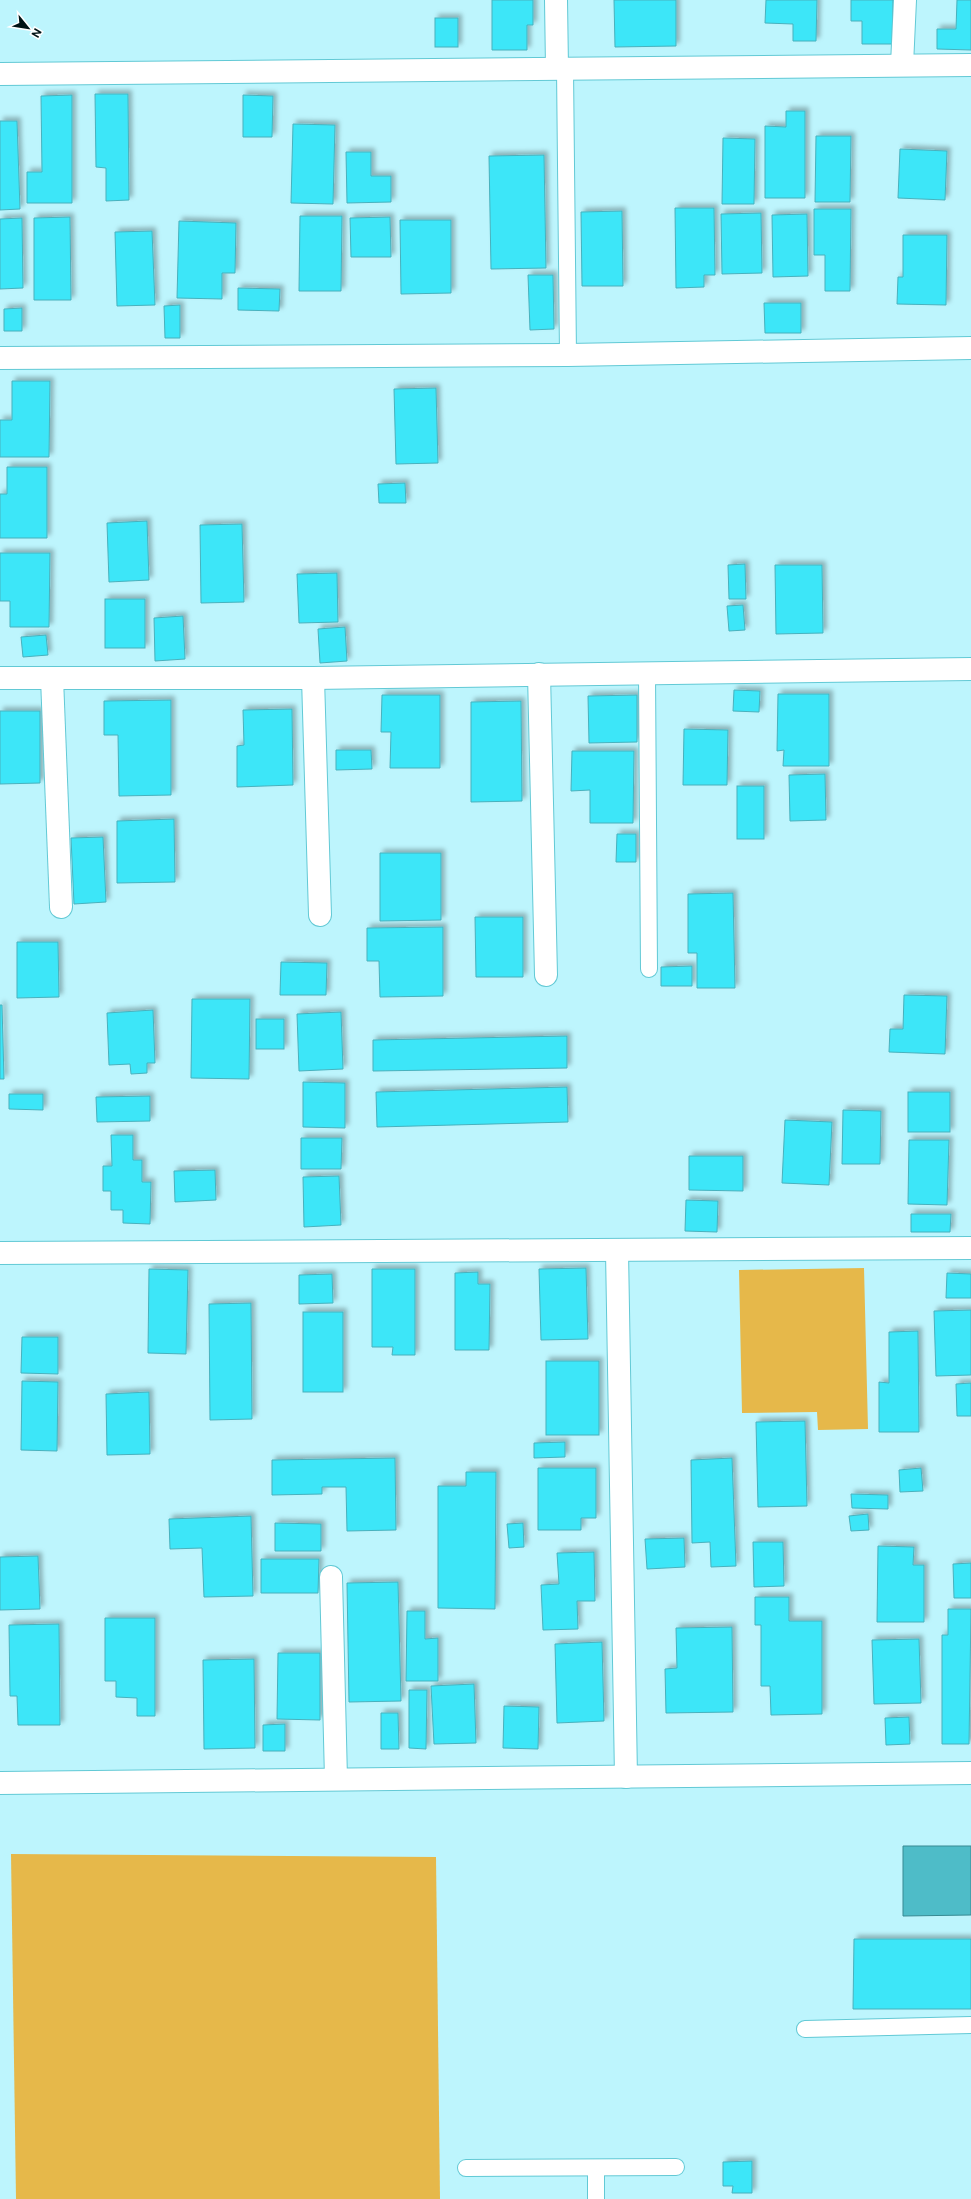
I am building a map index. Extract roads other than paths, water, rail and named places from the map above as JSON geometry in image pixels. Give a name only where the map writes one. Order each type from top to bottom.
[{"type":"street","points":[[556,0],[561,69]]},
{"type":"street","points":[[902,65],[905,0]]},
{"type":"street","points":[[0,74],[971,65]]},
{"type":"street","points":[[0,358],[568,355],[971,348]]},
{"type":"street","points":[[0,678],[313,678],[539,674],[971,670]]},
{"type":"street","points":[[539,674],[546,975]]},
{"type":"street","points":[[52,678],[61,907]]},
{"type":"street","points":[[313,678],[320,915]]},
{"type":"street","points":[[0,1253],[971,1248]]},
{"type":"street","points":[[617,1251],[626,1777]]},
{"type":"street","points":[[331,1577],[336,1779]]},
{"type":"street","points":[[0,1783],[971,1773]]},
{"type":"lane","points":[[561,69],[568,355]]},
{"type":"lane","points":[[647,673],[649,969]]},
{"type":"lane","points":[[805,2028],[971,2025]]},
{"type":"lane","points":[[466,2168],[676,2168]]},
{"type":"lane","points":[[596,2168],[596,2199]]},
{"type":"water","points":[[903,1846],[971,1846],[971,1915],[903,1916]]}]
